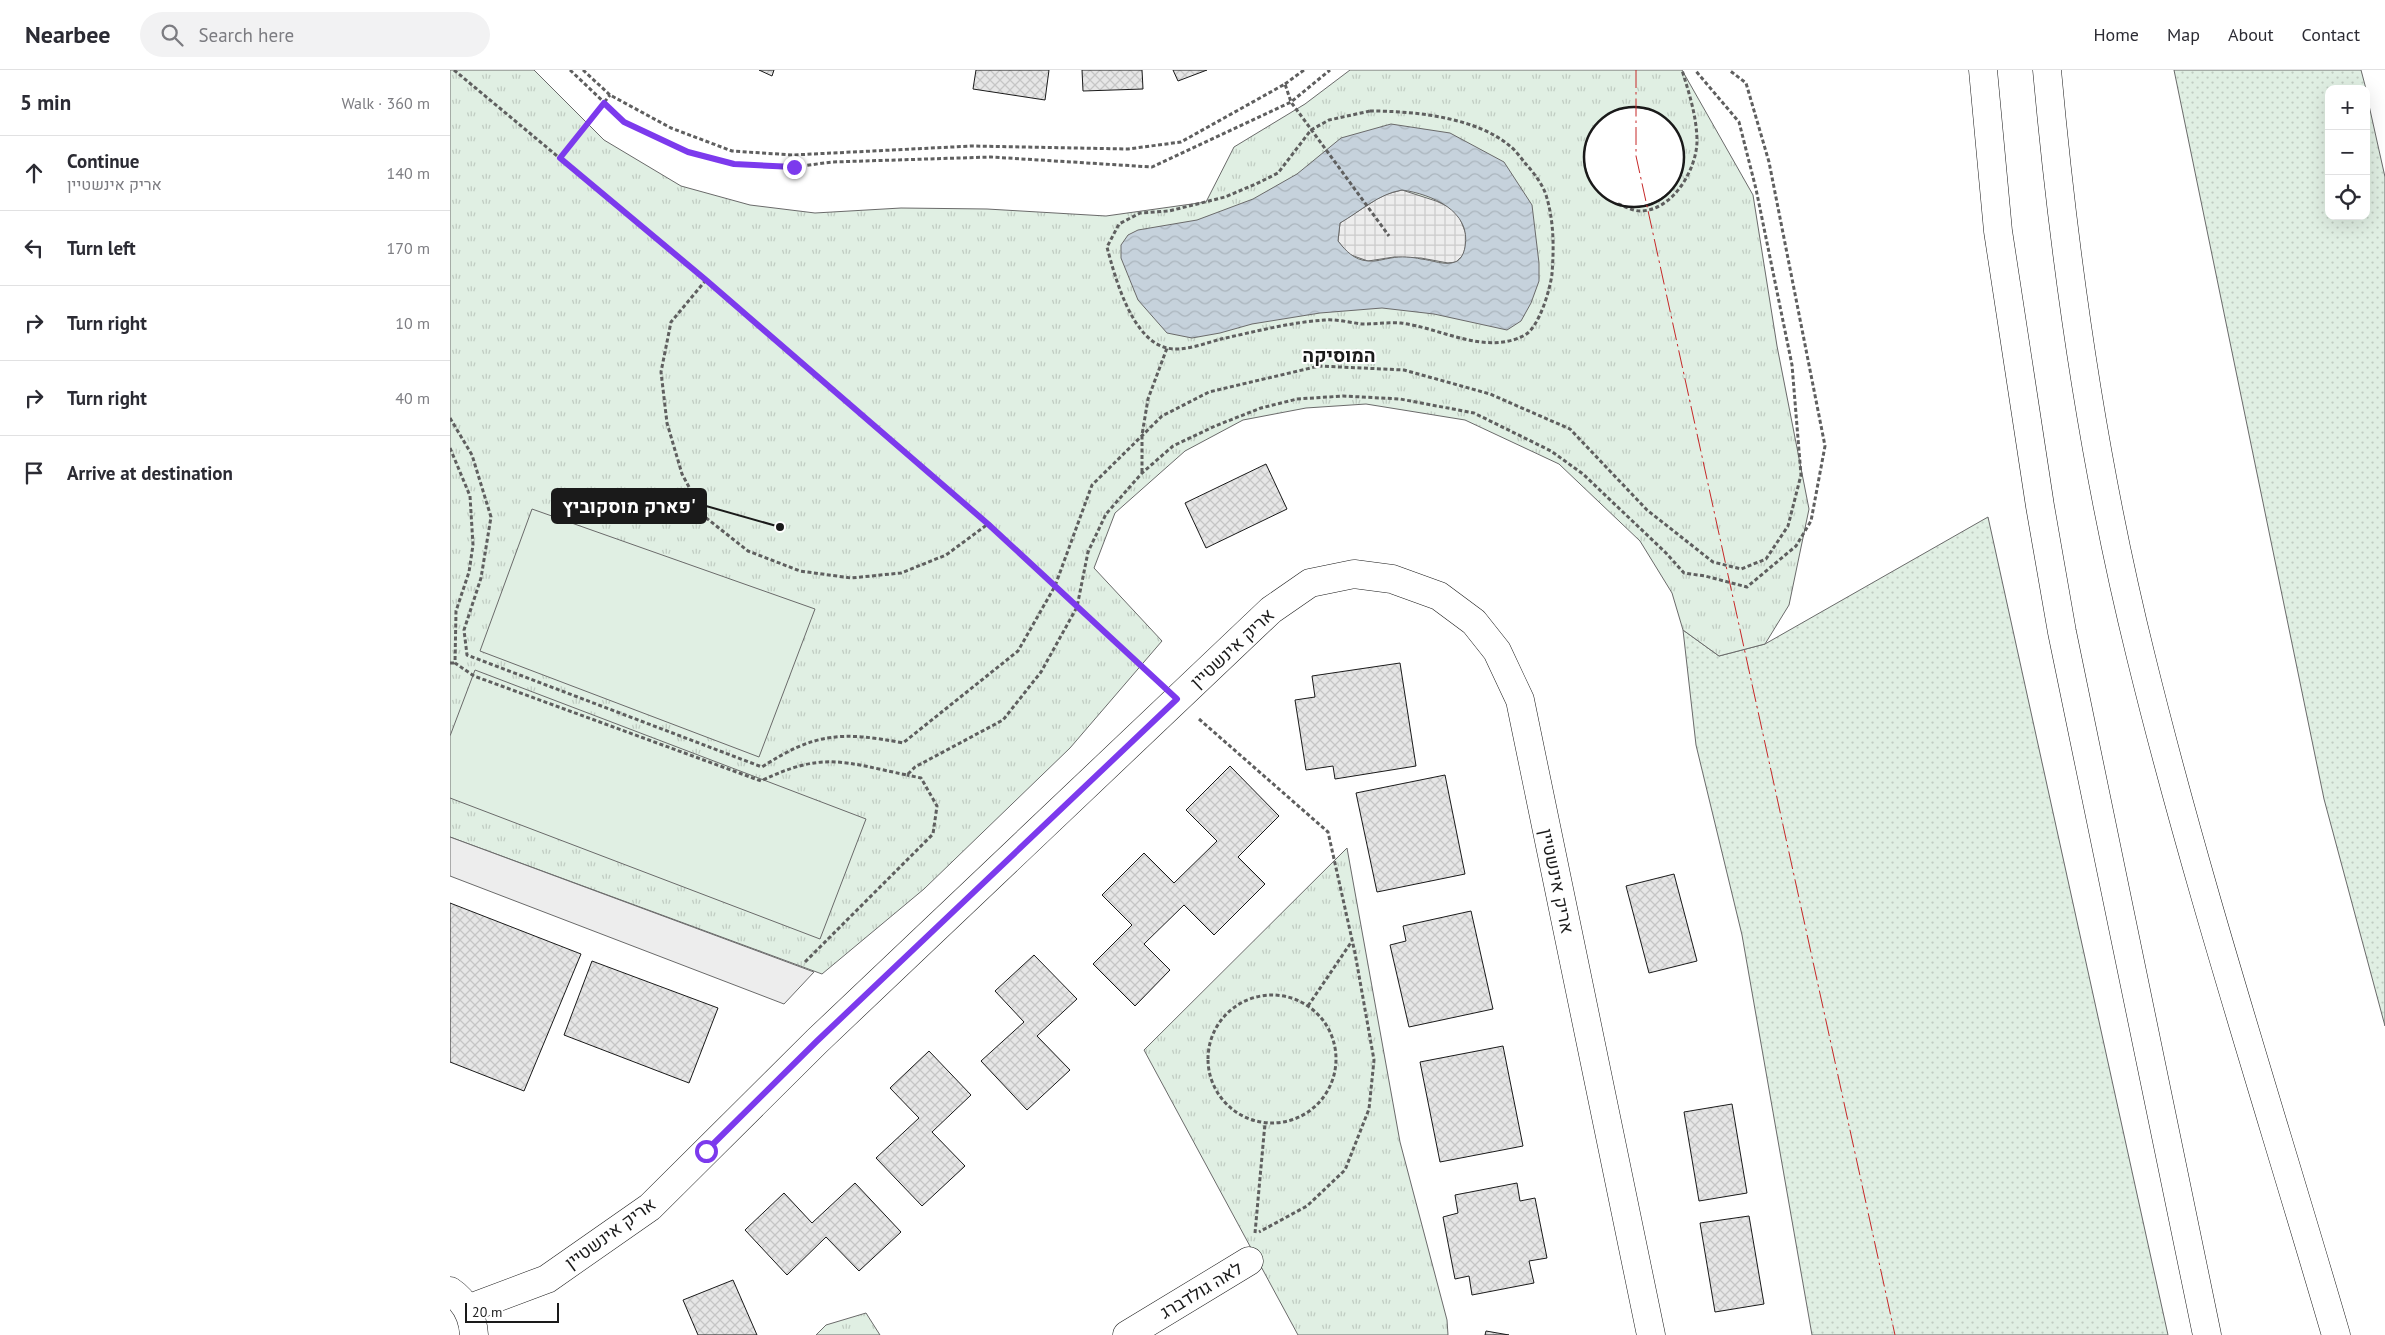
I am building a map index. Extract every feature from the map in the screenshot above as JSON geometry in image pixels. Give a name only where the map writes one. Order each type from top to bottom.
[{"type":"main road","points":[[1983,70],[1998,231],[2040,506],[2070,671],[2208,1335]]},
{"type":"main road","points":[[2047,70],[2062,224],[2080,354],[2111,524],[2140,655],[2205,894],[2336,1335]]},
{"type":"main road","name":"אריק אינשטיין","points":[[459,1300],[547,1279],[650,1208],[817,1041],[1271,610],[1310,583],[1354,574],[1392,579],[1439,596],[1474,622],[1497,651],[1520,700],[1651,1335]]},
{"type":"main road","name":"לאה גולדברג","points":[[1127,1335],[1249,1261]]},
{"type":"main road","points":[[459,1300],[473,1326],[474,1335]]},
{"type":"path","points":[[454,70],[706,280],[988,524],[1177,699],[1328,832],[1352,940],[1374,1060],[1369,1109],[1345,1170],[1307,1206],[1255,1234],[1265,1123]]},
{"type":"path","points":[[570,70],[624,122],[688,152],[734,164],[794,167],[832,162],[991,157],[1152,167],[1291,102],[1330,70]]},
{"type":"path","points":[[583,70],[610,95],[672,128],[732,151],[793,155],[972,146],[1128,150],[1181,142],[1285,84],[1304,70]]},
{"type":"path","points":[[1618,204],[1639,211],[1661,205],[1680,188],[1690,171],[1697,143],[1692,104],[1682,70]]},
{"type":"path","points":[[450,418],[472,455],[491,517],[481,578],[464,630],[467,655],[762,767],[794,748],[814,740],[842,736],[875,738],[903,744],[1018,651],[1055,586],[1092,485],[1162,416],[1209,392],[1319,366],[1404,370],[1490,394],[1570,429],[1647,510],[1713,562],[1741,569],[1766,560],[1788,526],[1800,474],[1792,365],[1756,189],[1739,122],[1695,70]]},
{"type":"path","points":[[907,775],[915,768],[1003,720],[1041,672],[1077,606],[1088,552],[1106,514],[1142,473],[1174,446],[1215,426],[1261,408],[1297,399],[1343,396],[1400,400],[1474,413],[1552,451],[1583,474],[1666,553],[1684,574],[1705,576],[1746,587],[1796,546],[1811,521],[1825,446],[1770,162],[1746,83],[1729,70]]},
{"type":"path","points":[[1285,84],[1291,102],[1389,236]]},
{"type":"path","points":[[560,158],[610,95]]},
{"type":"path","points":[[1370,111],[1397,111],[1445,117],[1485,131],[1511,146],[1545,192],[1551,217],[1554,247],[1551,280],[1542,312],[1526,334],[1497,343],[1470,340],[1401,323],[1361,324],[1326,320],[1222,339],[1196,346],[1167,348],[1144,335],[1131,314],[1112,268],[1107,247],[1119,224],[1140,213],[1169,211],[1225,197],[1256,184],[1278,172],[1311,130],[1329,120],[1370,111]]},
{"type":"path","points":[[706,280],[671,322],[661,372],[667,423],[682,474],[705,517],[748,551],[800,571],[851,578],[901,573],[946,555],[988,524]]},
{"type":"path","points":[[1142,473],[1142,435],[1148,399],[1167,348]]},
{"type":"path","points":[[450,448],[470,496],[473,545],[469,572],[456,611],[455,664]]},
{"type":"path","points":[[450,663],[455,664],[474,676],[761,781],[788,768],[824,760],[858,763],[921,778],[937,806],[933,834],[805,962]]},
{"type":"path","points":[[1308,1006],[1352,940]]},
{"type":"path","points":[[1268,995],[1289,998],[1308,1006],[1324,1021],[1333,1040],[1337,1061],[1333,1082],[1322,1100],[1306,1114],[1286,1122],[1265,1123],[1245,1117],[1227,1105],[1215,1088],[1209,1068],[1209,1054],[1216,1027],[1230,1011],[1248,1000],[1268,995]]},
{"type":"green space","points":[[450,70],[534,70],[604,140],[681,186],[750,205],[815,213],[901,208],[987,209],[1106,216],[1206,202],[1234,147],[1305,104],[1350,70],[1682,70],[1753,195],[1777,346],[1809,509],[1789,605],[1765,644],[1719,656],[1683,630],[1672,593],[1640,541],[1559,464],[1465,420],[1366,404],[1306,408],[1243,420],[1185,451],[1115,513],[1094,568],[1162,641],[1070,748],[924,889],[822,974],[450,837]],"holes":[[[1631,107],[1655,112],[1670,122],[1676,129],[1683,147],[1684,166],[1677,183],[1660,199],[1650,204],[1628,207],[1607,200],[1598,192],[1587,175],[1584,155],[1593,127],[1614,111]]]},
{"type":"green space","points":[[2174,70],[2361,70],[2365,85],[2325,85],[2325,220],[2370,220],[2370,110],[2385,177],[2385,1026],[2324,799]]},
{"type":"green space","points":[[532,509],[815,609],[759,757],[480,651]]},
{"type":"green space","points":[[1988,517],[2168,1335],[1812,1335],[1742,935],[1696,745],[1683,630],[1719,656],[1765,644]]},
{"type":"green space","points":[[475,670],[866,819],[820,939],[450,798],[450,736]]},
{"type":"green space","points":[[1347,848],[1400,1142],[1447,1320],[1448,1335],[1298,1335],[1144,1050]]},
{"type":"green space","points":[[866,1313],[880,1335],[816,1335],[826,1325]]},
{"type":"shaded area","points":[[1402,190],[1436,201],[1449,207],[1459,216],[1466,234],[1466,245],[1463,255],[1456,262],[1448,263],[1421,258],[1394,257],[1368,261],[1348,254],[1338,241],[1340,223],[1377,199]]},
{"type":"shaded area","points":[[450,837],[814,972],[784,1004],[450,876]]},
{"type":"water","points":[[1391,124],[1450,133],[1504,162],[1532,205],[1539,263],[1539,281],[1531,303],[1521,321],[1507,330],[1434,314],[1382,308],[1320,313],[1252,324],[1192,338],[1167,333],[1138,300],[1121,258],[1121,245],[1128,235],[1138,230],[1197,220],[1253,199],[1297,174],[1341,138]],"holes":[[[1402,190],[1437,200],[1456,214],[1462,223],[1465,234],[1464,252],[1459,260],[1451,263],[1403,257],[1374,261],[1363,260],[1351,254],[1338,241],[1340,223],[1385,195]]]},
{"type":"building","points":[[759,70],[774,70],[772,76]]},
{"type":"building","points":[[976,70],[1049,70],[1045,100],[973,89]]},
{"type":"building","points":[[1082,70],[1142,70],[1143,89],[1083,91]]},
{"type":"building","points":[[1173,70],[1207,70],[1178,81]]},
{"type":"building","points":[[1266,464],[1287,509],[1206,548],[1185,503]]},
{"type":"building","points":[[1400,663],[1416,766],[1335,779],[1333,766],[1306,770],[1295,700],[1315,697],[1312,676]]},
{"type":"building","points":[[1230,766],[1279,816],[1238,857],[1265,884],[1214,935],[1184,905],[1144,944],[1170,970],[1135,1006],[1093,964],[1132,925],[1102,895],[1144,853],[1174,883],[1217,841],[1186,810]]},
{"type":"building","points":[[1445,775],[1465,874],[1377,892],[1356,793]]},
{"type":"building","points":[[1674,874],[1697,961],[1649,973],[1626,886]]},
{"type":"building","points":[[450,903],[581,954],[524,1091],[450,1062]]},
{"type":"building","points":[[1471,911],[1493,1009],[1409,1027],[1390,945],[1406,941],[1403,926]]},
{"type":"building","points":[[1034,955],[1077,999],[1037,1036],[1070,1070],[1027,1110],[981,1061],[1024,1022],[995,991]]},
{"type":"building","points":[[592,961],[718,1008],[689,1083],[564,1035]]},
{"type":"building","points":[[1503,1046],[1523,1146],[1440,1162],[1420,1062]]},
{"type":"building","points":[[929,1051],[971,1095],[932,1132],[965,1166],[922,1206],[876,1158],[919,1118],[890,1088]]},
{"type":"building","points":[[1732,1104],[1747,1193],[1699,1201],[1684,1112]]},
{"type":"building","points":[[855,1183],[901,1232],[859,1271],[826,1237],[787,1275],[745,1230],[784,1193],[812,1223]]},
{"type":"building","points":[[1517,1183],[1520,1201],[1535,1198],[1547,1258],[1529,1261],[1534,1283],[1472,1295],[1469,1276],[1455,1279],[1443,1217],[1458,1213],[1455,1195]]},
{"type":"building","points":[[1749,1216],[1764,1304],[1715,1312],[1700,1223]]},
{"type":"building","points":[[733,1280],[757,1335],[698,1335],[683,1300]]},
{"type":"building","points":[[1486,1331],[1509,1335],[1485,1335]]},
{"type":"wall","points":[[1634,107],[1644,108],[1662,115],[1676,129],[1683,147],[1684,157],[1683,167],[1676,185],[1662,199],[1644,206],[1634,207],[1624,206],[1606,199],[1592,185],[1585,167],[1584,157],[1585,147],[1592,129],[1606,115],[1624,108],[1634,107]]},
{"type":"power","points":[[1636,70],[1636,156],[1895,1335]]},
{"type":"place","name":"פארק מוסקוביץ'","points":[[780,527]]},
{"type":"district","name":"המוסיקה","points":[[1339,355]]},
{"type":"route","points":[[706,1151],[817,1041],[1177,699],[988,524],[706,280],[560,158],[604,103],[624,122],[688,152],[734,164],[794,167]]}]
